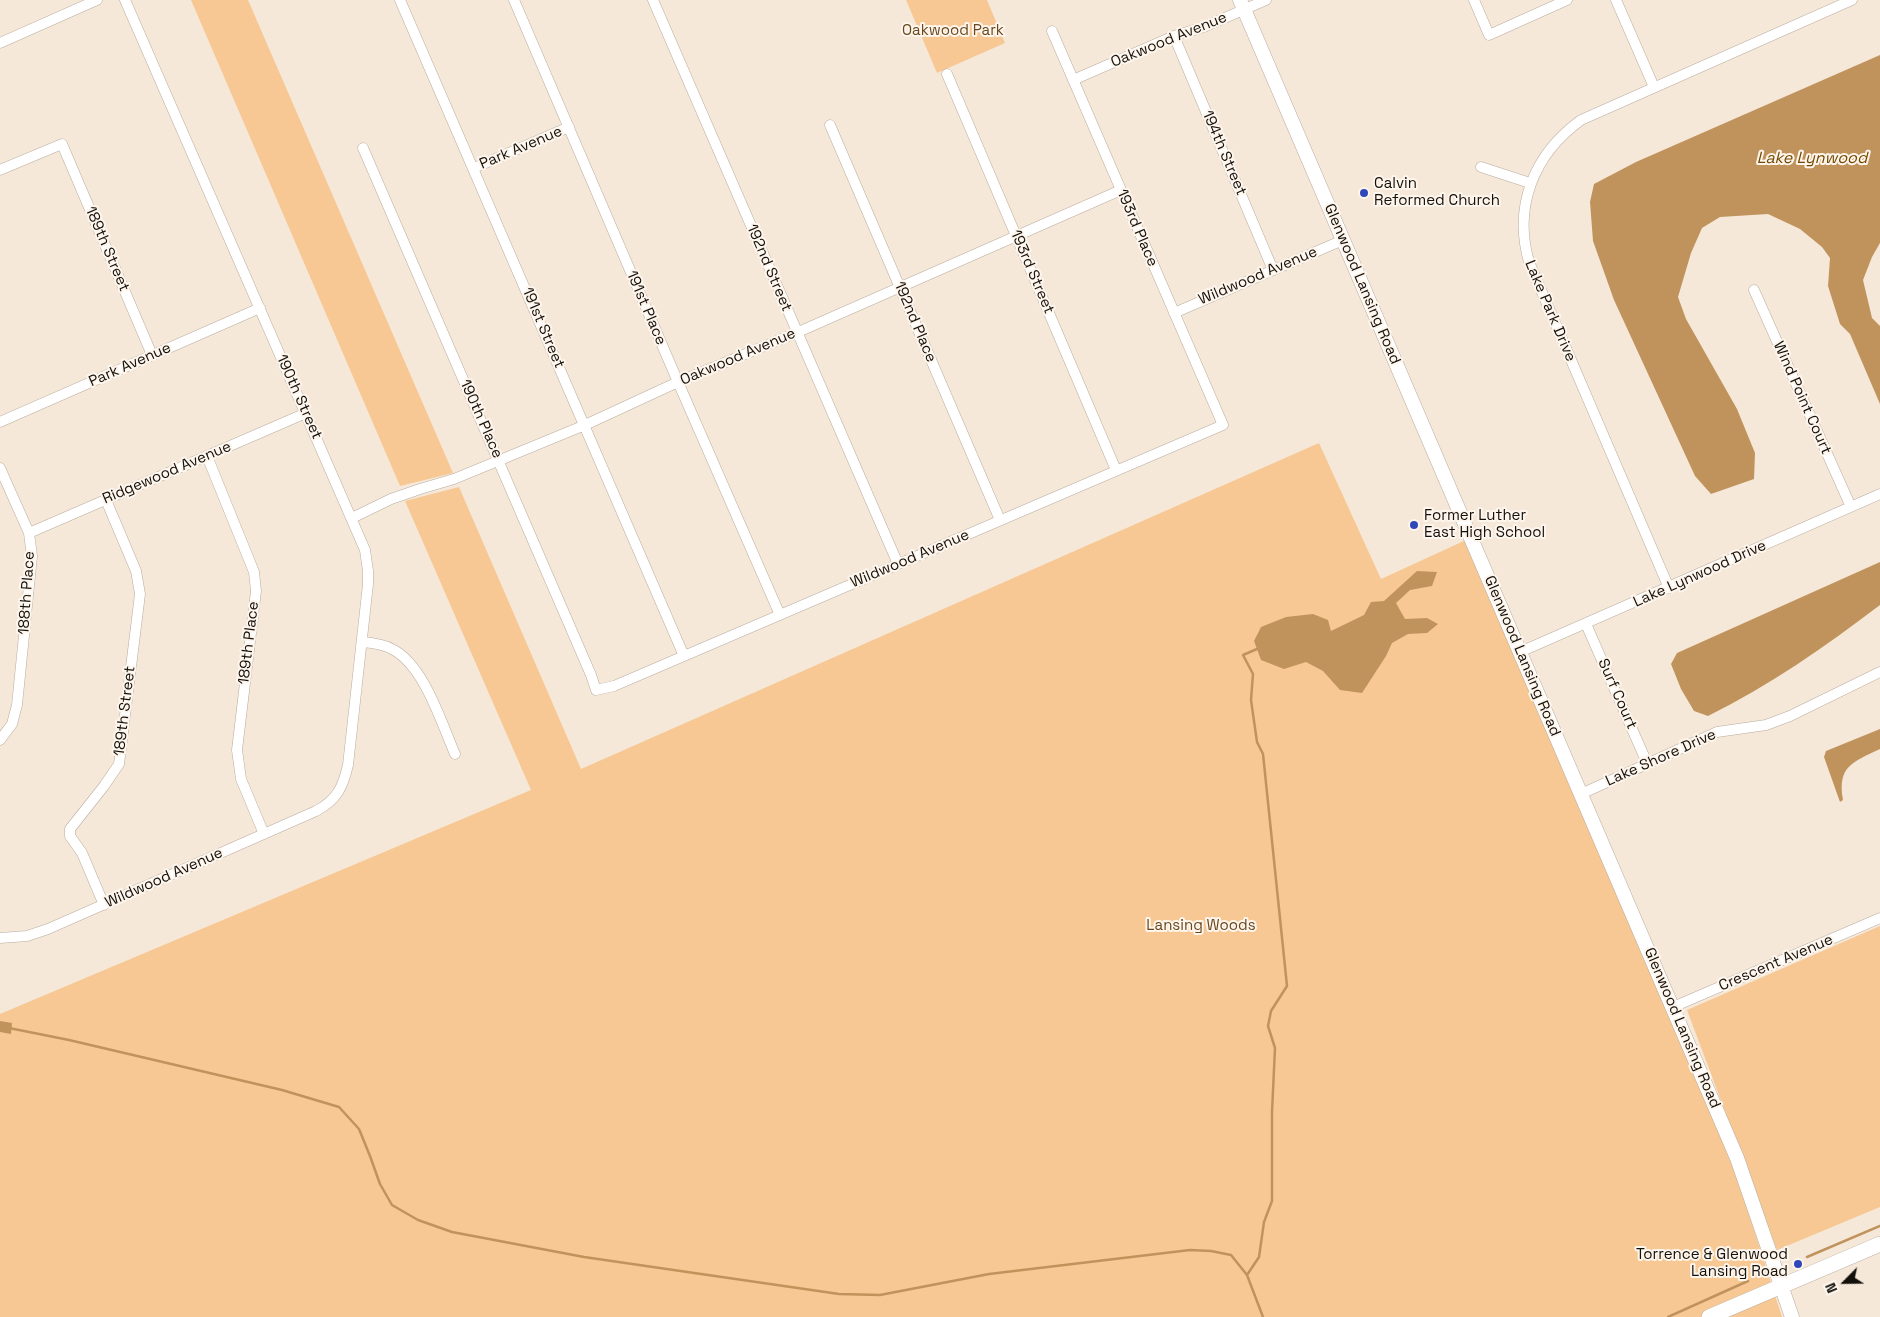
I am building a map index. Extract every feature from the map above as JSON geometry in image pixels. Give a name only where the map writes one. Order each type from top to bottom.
[{"type":"main road","name":"Glenwood Lansing Road","points":[[1242,5],[1737,1158],[1792,1317]]},
{"type":"main road","points":[[1709,1317],[1880,1244]]},
{"type":"street","points":[[0,43],[97,0]]},
{"type":"street","name":"190th Street","points":[[125,0],[365,550],[368,571],[362,642],[346,775],[338,793],[324,807]]},
{"type":"street","name":"191st Street","points":[[400,0],[684,656]]},
{"type":"street","name":"191st Place","points":[[514,0],[780,615]]},
{"type":"street","name":"192nd Street","points":[[653,0],[796,333],[898,564]]},
{"type":"street","name":"Oakwood Avenue","points":[[1073,80],[1174,36],[1204,27],[1242,5],[1266,0]]},
{"type":"street","points":[[1474,0],[1489,35],[1567,0]]},
{"type":"street","points":[[1616,0],[1654,87]]},
{"type":"street","name":"Lake Park Drive","points":[[1669,588],[1529,262],[1523,219],[1530,183],[1544,157],[1568,130],[1592,115],[1852,0]]},
{"type":"street","name":"193rd Place","points":[[1052,30],[1223,425]]},
{"type":"street","name":"194th Street","points":[[1174,36],[1273,270]]},
{"type":"street","name":"193rd Street","points":[[947,74],[1116,470]]},
{"type":"street","name":"192nd Place","points":[[830,125],[1000,520]]},
{"type":"street","name":"Park Avenue","points":[[474,168],[569,127]]},
{"type":"street","name":"189th Street","points":[[0,170],[62,144],[152,355]]},
{"type":"street","name":"190th Place","points":[[363,148],[592,675],[596,690]]},
{"type":"street","points":[[1481,167],[1530,183]]},
{"type":"street","name":"Oakwood Avenue","points":[[352,518],[391,499],[420,488],[454,480],[585,425],[678,382],[900,288],[1121,190]]},
{"type":"street","name":"Wildwood Avenue","points":[[1174,313],[1343,240]]},
{"type":"street","name":"Wind Point Court","points":[[1754,290],[1851,507]]},
{"type":"street","name":"Park Avenue","points":[[0,422],[260,308]]},
{"type":"street","name":"Ridgewood Avenue","points":[[29,532],[306,413]]},
{"type":"street","name":"Wildwood Avenue","points":[[596,690],[614,686],[1223,425]]},
{"type":"street","name":"189th Place","points":[[207,456],[254,572],[256,591],[237,750],[241,778],[264,834]]},
{"type":"street","name":"188th Place","points":[[0,468],[29,532],[32,556],[17,705],[12,724],[0,740]]},
{"type":"street","name":"Lake Lynwood Drive","points":[[1520,652],[1880,494]]},
{"type":"street","name":"189th Street","points":[[104,905],[82,853],[70,836],[70,829],[119,764],[140,594],[136,571],[106,500]]},
{"type":"street","name":"Surf Court","points":[[1586,624],[1647,763]]},
{"type":"street","points":[[362,642],[390,648],[412,664],[455,754]]},
{"type":"street","name":"Lake Shore Drive","points":[[1581,794],[1717,732],[1766,725],[1790,716],[1880,672]]},
{"type":"street","name":"Wildwood Avenue","points":[[0,938],[27,936],[104,905],[324,807]]},
{"type":"street","name":"Crescent Avenue","points":[[1673,1008],[1880,918]]},
{"type":"green space","points":[[191,0],[248,0],[453,473],[400,486]]},
{"type":"green space","name":"Oakwood Park","points":[[906,0],[987,0],[1005,43],[937,73]]},
{"type":"green space","name":"Lansing Woods","points":[[1319,443],[1381,579],[1466,540],[1721,1138],[1738,1180],[1782,1317],[0,1317],[0,1014],[531,790],[405,501],[459,487],[581,769]]},
{"type":"green space","points":[[1880,926],[1880,1207],[1777,1250],[1687,1010]]},
{"type":"water","name":"Lake Lynwood","points":[[1880,55],[1880,243],[1863,280],[1872,318],[1880,326],[1880,404],[1850,334],[1840,324],[1828,286],[1830,258],[1822,247],[1800,229],[1768,214],[1720,217],[1702,228],[1691,253],[1678,297],[1686,319],[1737,409],[1755,453],[1754,479],[1711,494],[1695,476],[1614,300],[1593,241],[1590,202],[1594,184],[1636,162]]},
{"type":"water","points":[[1880,562],[1880,605],[1818,650],[1753,692],[1708,716],[1694,711],[1681,689],[1671,664],[1677,653]]},
{"type":"water","points":[[1417,571],[1437,572],[1432,586],[1410,590],[1396,603],[1405,619],[1427,618],[1438,624],[1427,633],[1408,634],[1392,643],[1386,656],[1362,693],[1340,690],[1323,671],[1306,662],[1284,669],[1261,660],[1254,641],[1261,627],[1286,617],[1313,614],[1328,620],[1331,631],[1364,615],[1371,602],[1384,601]]},
{"type":"water","points":[[1880,729],[1880,749],[1855,762],[1845,772],[1842,780],[1843,800],[1840,802],[1824,757],[1826,751]]},
{"type":"water","points":[[0,1021],[12,1023],[11,1034],[0,1032]]},
{"type":"waterway","points":[[1247,1275],[1259,1257],[1264,1222],[1272,1201],[1272,1112],[1275,1048],[1268,1026],[1271,1011],[1287,986],[1263,754],[1257,742],[1251,700],[1253,674],[1243,655],[1257,649]]},
{"type":"waterway","points":[[9,1028],[69,1040],[282,1090],[339,1107],[359,1129],[380,1184],[392,1205],[418,1220],[452,1232],[584,1257],[839,1294],[880,1295],[989,1274],[1190,1250],[1211,1251],[1231,1255],[1247,1275],[1263,1317]]},
{"type":"waterway","points":[[1807,1257],[1880,1226]]},
{"type":"waterway","points":[[1668,1317],[1748,1281]]},
{"type":"place","name":"Calvin Reformed Church","points":[[1364,193]]},
{"type":"place","name":"Former Luther East High School","points":[[1414,525]]},
{"type":"place","name":"Torrence & Glenwood Lansing Road","points":[[1798,1264]]}]
